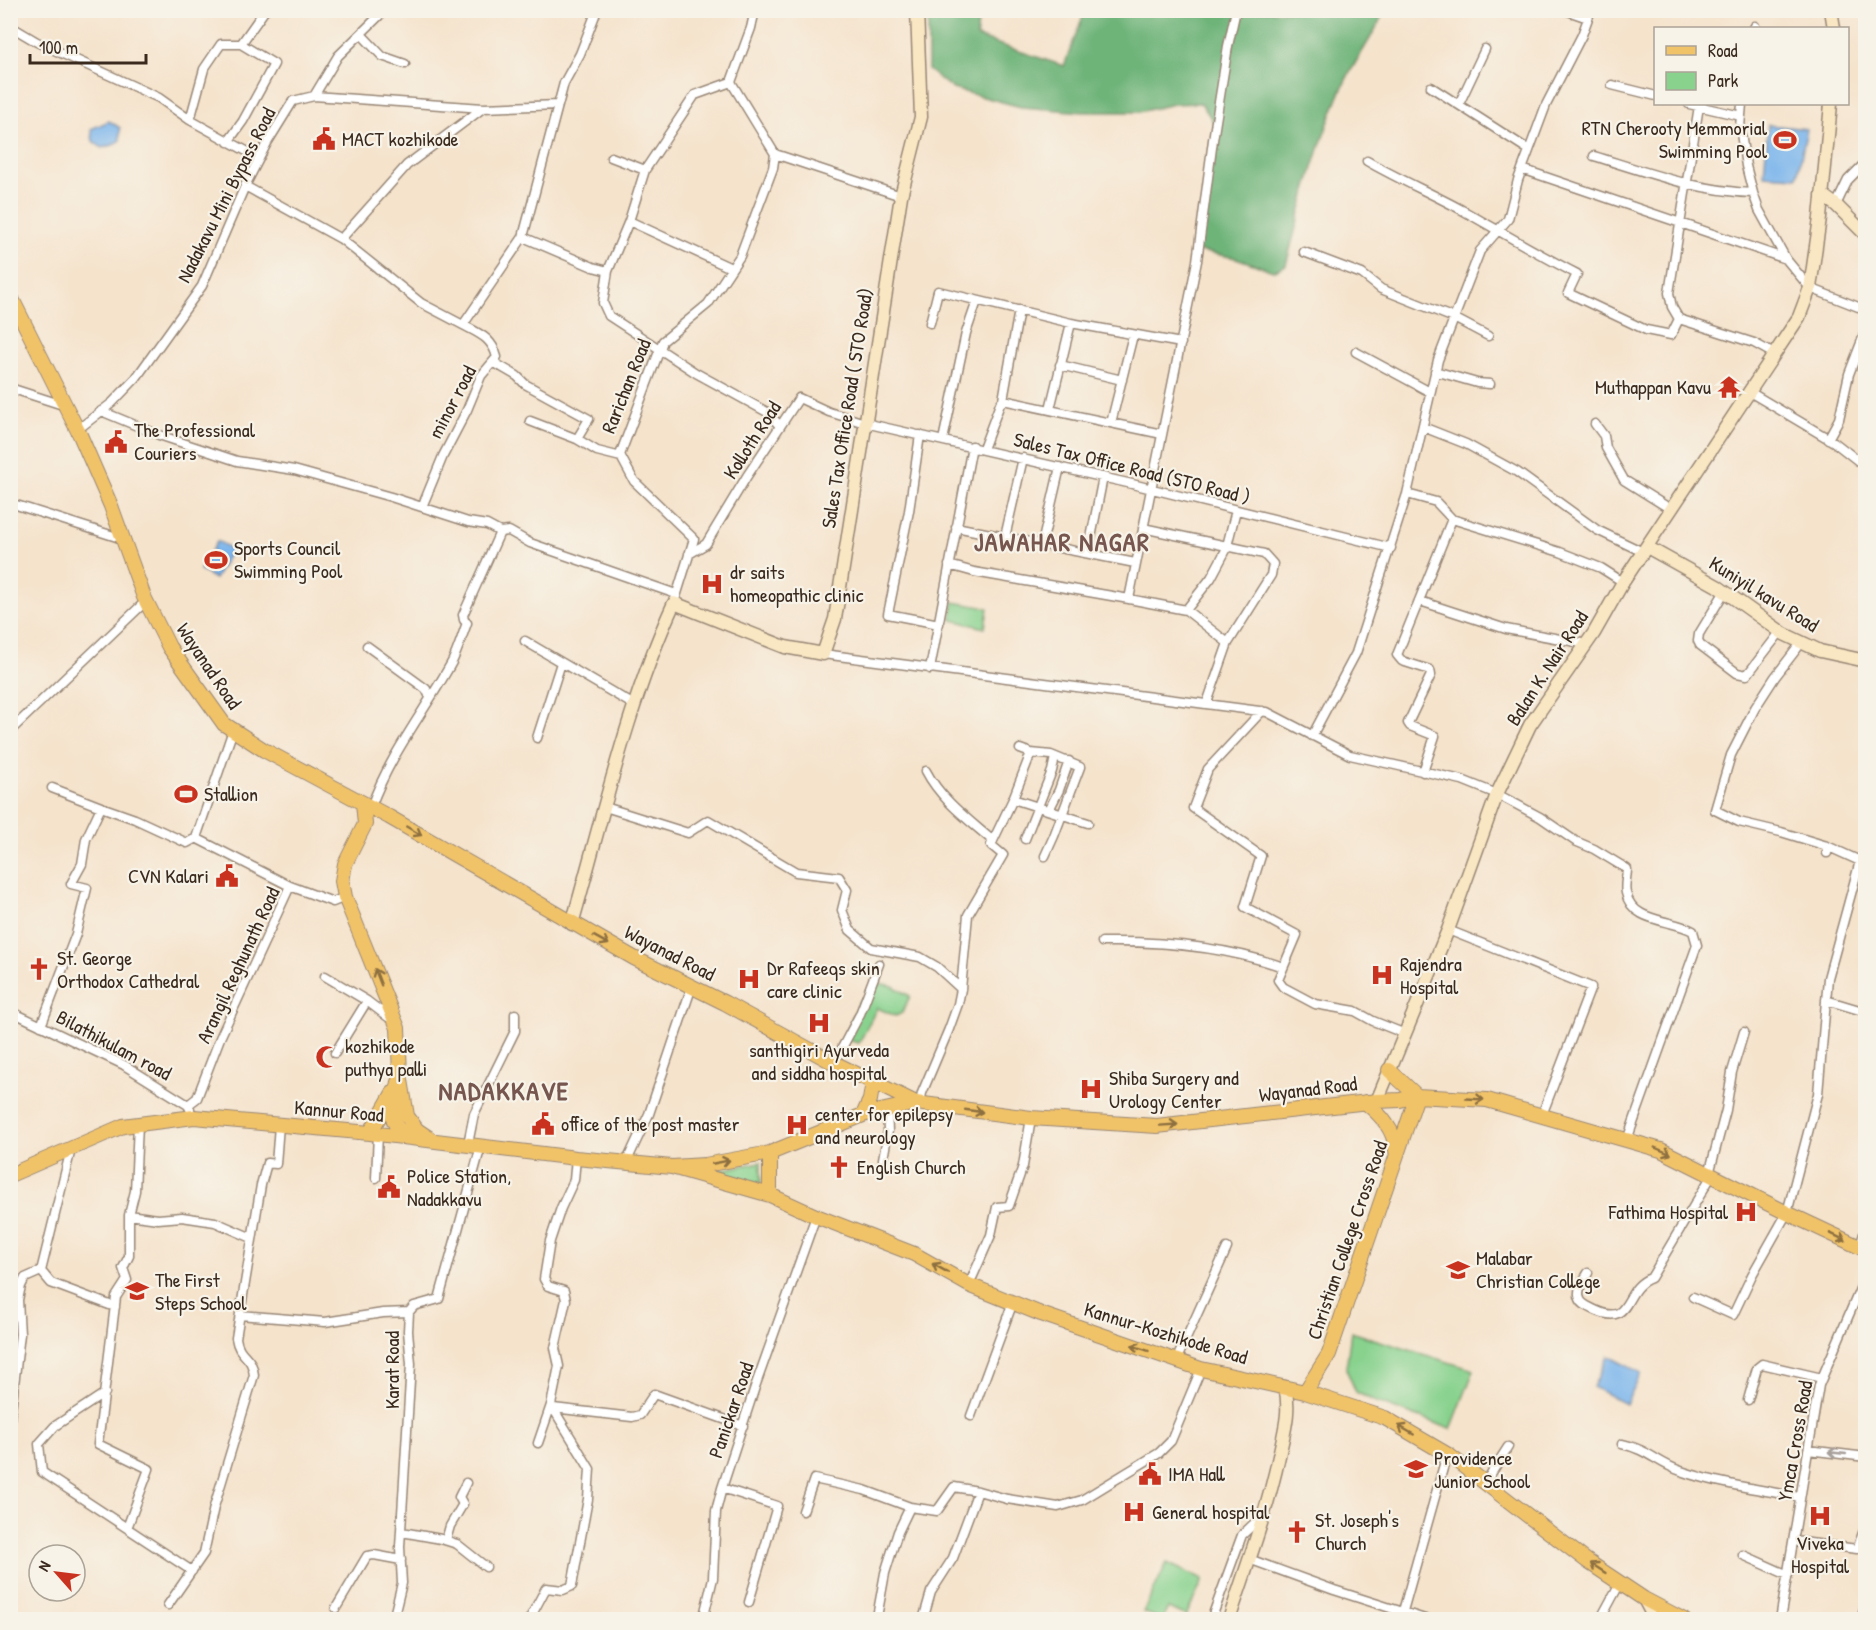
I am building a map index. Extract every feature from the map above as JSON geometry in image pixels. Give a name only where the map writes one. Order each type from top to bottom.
[{"type":"main road","name":"Sales Tax Office Road ( STO Road)","points":[[824,654],[835,619],[900,196],[921,117],[917,10]]},
{"type":"main road","points":[[1831,10],[1834,27]]},
{"type":"main road","name":"Balan K. Nair Road","points":[[1371,1101],[1389,1070],[1448,930],[1497,794],[1530,725],[1587,644],[1623,582],[1798,317],[1810,288],[1831,105]]},
{"type":"main road","points":[[1822,195],[1866,235]]},
{"type":"main road","name":"Wayanad Road","points":[[10,295],[77,430],[123,539],[146,601],[169,647],[224,724],[264,750],[367,805],[572,924],[834,1063],[918,1103],[1031,1118],[1157,1126],[1371,1101],[1400,1100],[1417,1096],[1487,1100],[1661,1149],[1787,1213],[1863,1248]]},
{"type":"main road","name":"Kuniyil kavu Road","points":[[1645,549],[1725,591],[1781,631],[1802,642],[1820,651],[1866,661]]},
{"type":"main road","points":[[675,598],[785,647],[824,654]]},
{"type":"main road","name":"Rarichan Road","points":[[572,924],[634,705],[675,598]]},
{"type":"main road","points":[[367,805],[365,824],[345,864],[342,881],[345,897],[398,1028],[400,1074],[393,1120],[399,1129],[424,1139]]},
{"type":"main road","points":[[365,824],[376,817],[388,817]]},
{"type":"main road","points":[[1389,1070],[1417,1096]]},
{"type":"main road","points":[[374,1133],[400,1074]]},
{"type":"main road","points":[[863,1115],[870,1100],[873,1082]]},
{"type":"main road","name":"Christian College Cross Road","points":[[1305,1392],[1329,1354],[1417,1096]]},
{"type":"main road","points":[[1371,1101],[1395,1139],[1396,1156]]},
{"type":"main road","points":[[672,1167],[705,1165],[770,1152],[863,1115],[918,1103]]},
{"type":"main road","name":"Kannur Road","points":[[10,1174],[123,1126],[191,1111],[279,1125],[374,1133],[576,1158],[672,1167]]},
{"type":"main road","points":[[770,1152],[770,1195]]},
{"type":"main road","name":"Kannur-Kozhikode Road","points":[[672,1167],[770,1195],[816,1216],[914,1254],[969,1285],[1176,1361],[1201,1369],[1305,1392],[1385,1419],[1447,1454],[1587,1561],[1644,1599],[1684,1620]]},
{"type":"main road","points":[[1229,1620],[1275,1473],[1288,1412],[1285,1387]]},
{"type":"main road","points":[[1288,1412],[1305,1392]]},
{"type":"main road","points":[[1644,1599],[1655,1620]]},
{"type":"street","points":[[241,44],[265,10]]},
{"type":"street","points":[[385,10],[338,56],[314,96],[483,108],[558,105]]},
{"type":"street","points":[[245,186],[341,239],[421,303],[463,325],[523,237],[564,83],[580,54],[597,10]]},
{"type":"street","points":[[755,10],[751,28],[731,81],[695,95],[645,170],[629,221],[609,271],[603,303],[609,316],[696,373],[767,412],[780,426]]},
{"type":"street","points":[[1129,598],[1197,261],[1213,140],[1236,10]]},
{"type":"street","points":[[1312,736],[1356,653],[1407,494],[1435,371],[1454,318],[1480,251],[1508,219],[1522,169],[1546,105],[1582,35],[1590,14],[1565,10]]},
{"type":"street","points":[[10,26],[37,42],[159,98],[190,120],[259,158]]},
{"type":"street","points":[[361,34],[382,56],[405,64]]},
{"type":"street","points":[[190,120],[204,69],[221,44],[241,44],[274,63],[243,120],[228,142]]},
{"type":"street","points":[[1459,104],[1485,49]]},
{"type":"street","points":[[731,81],[775,154],[900,196]]},
{"type":"street","points":[[1612,85],[1654,96]]},
{"type":"street","points":[[1431,87],[1529,150]]},
{"type":"street","name":"Nadakavu Mini Bypass Road","points":[[77,430],[136,378],[202,286],[259,158],[293,101],[314,96]]},
{"type":"street","points":[[1694,105],[1741,116]]},
{"type":"street","points":[[1742,105],[1740,127],[1753,193],[1759,210],[1786,259],[1810,288],[1866,310]]},
{"type":"street","points":[[1699,106],[1669,293],[1672,307],[1679,319],[1754,343],[1774,354]]},
{"type":"street","points":[[341,239],[407,165],[483,108]]},
{"type":"street","name":"Rarichan Road","points":[[675,598],[694,539],[634,481],[621,457],[663,341],[708,304],[731,268],[744,245],[773,168],[775,154]]},
{"type":"street","points":[[1594,156],[1685,184],[1727,192],[1753,193]]},
{"type":"street","points":[[611,157],[645,170]]},
{"type":"street","points":[[1367,161],[1405,183],[1462,210],[1577,274],[1568,293],[1646,330],[1671,335],[1679,319]]},
{"type":"street","points":[[1836,206],[1848,180],[1866,162]]},
{"type":"street","points":[[1522,169],[1786,259]]},
{"type":"street","points":[[629,221],[731,268]]},
{"type":"street","points":[[523,237],[593,267],[609,271]]},
{"type":"street","points":[[1304,252],[1362,274],[1381,289],[1454,318],[1488,336]]},
{"type":"street","points":[[930,323],[938,291],[1071,323],[1181,343]]},
{"type":"street","points":[[943,440],[966,333],[977,301]]},
{"type":"street","points":[[983,449],[1003,400],[1019,310]]},
{"type":"street","points":[[1050,409],[1071,323]]},
{"type":"street","name":"minor road","points":[[422,507],[439,465],[482,376],[497,357],[494,345],[463,325]]},
{"type":"street","points":[[1828,439],[1839,419],[1849,374],[1866,330]]},
{"type":"street","points":[[1111,423],[1133,335]]},
{"type":"street","points":[[1356,351],[1431,392]]},
{"type":"street","points":[[493,362],[517,376],[525,384],[589,419],[577,439]]},
{"type":"street","points":[[1060,365],[1122,380]]},
{"type":"street","points":[[1435,371],[1477,383],[1490,384]]},
{"type":"street","points":[[10,388],[66,406]]},
{"type":"street","points":[[1748,391],[1828,439],[1866,467]]},
{"type":"street","name":"Kolloth Road","points":[[689,554],[706,544],[747,476],[800,398],[829,412],[865,423]]},
{"type":"street","points":[[1003,400],[1162,434]]},
{"type":"street","points":[[101,411],[159,435],[237,461],[294,470],[468,522],[487,525],[500,532],[509,531],[530,543],[675,598]]},
{"type":"street","points":[[530,421],[577,439],[597,451],[621,457]]},
{"type":"street","name":"Sales Tax Office Road (STO Road )","points":[[865,423],[1103,477],[1391,548]]},
{"type":"street","points":[[1595,424],[1604,436],[1606,448],[1624,480],[1672,510]]},
{"type":"street","points":[[1423,427],[1466,444],[1517,472],[1597,530],[1645,549]]},
{"type":"street","points":[[920,435],[909,511],[888,614],[939,624]]},
{"type":"street","points":[[930,669],[972,446]]},
{"type":"street","points":[[1005,537],[1023,458]]},
{"type":"street","points":[[1042,543],[1060,467]]},
{"type":"street","points":[[1088,553],[1103,477]]},
{"type":"street","points":[[1407,494],[1437,502],[1452,519],[1560,552],[1601,568],[1623,582]]},
{"type":"street","points":[[10,503],[123,539]]},
{"type":"street","points":[[1186,610],[1211,578],[1228,545],[1236,510]]},
{"type":"street","points":[[1423,772],[1435,736],[1410,726],[1408,723],[1431,675],[1430,670],[1402,660],[1397,655],[1452,519]]},
{"type":"street","points":[[956,527],[1136,563]]},
{"type":"street","points":[[1143,528],[1264,554],[1274,564],[1271,575],[1228,643],[1207,703]]},
{"type":"street","points":[[367,805],[391,761],[453,660],[467,623],[463,615],[500,532]]},
{"type":"street","points":[[950,565],[974,572],[1186,610],[1228,643]]},
{"type":"street","points":[[1725,591],[1698,641],[1700,645],[1737,673],[1747,675],[1781,631]]},
{"type":"street","points":[[10,731],[146,601]]},
{"type":"street","points":[[1420,601],[1506,629],[1587,644]]},
{"type":"street","points":[[525,641],[634,705]]},
{"type":"street","points":[[1693,1297],[1733,1314],[1787,1213],[1818,1094],[1828,978],[1863,863],[1781,832],[1738,822],[1714,810],[1731,755],[1755,708],[1802,642]]},
{"type":"street","points":[[367,646],[426,689],[430,697]]},
{"type":"street","points":[[824,654],[1262,711],[1350,755],[1462,780],[1497,794],[1540,817],[1575,841],[1594,849],[1627,869],[1626,894],[1634,907],[1646,917],[1682,925],[1692,931],[1697,945],[1627,1140]]},
{"type":"street","points":[[537,738],[561,663]]},
{"type":"street","points":[[1262,711],[1208,769],[1193,808],[1261,856],[1245,907],[1297,935],[1278,980],[1284,987],[1300,998],[1315,1004],[1355,1011],[1403,1033]]},
{"type":"street","points":[[52,788],[135,819],[187,843],[196,838],[233,730]]},
{"type":"street","points":[[1020,749],[1069,761],[1080,767],[1045,856]]},
{"type":"street","points":[[918,1103],[949,1029],[961,989],[968,915],[1003,855],[991,845],[1013,799],[1031,753]]},
{"type":"street","points":[[1025,839],[1052,771],[1055,757]]},
{"type":"street","points":[[1049,810],[1069,761]]},
{"type":"street","points":[[927,771],[933,784],[948,800],[993,841]]},
{"type":"street","points":[[1013,799],[1088,823]]},
{"type":"street","points":[[41,1026],[76,934],[87,888],[71,884],[82,864],[86,839],[101,807]]},
{"type":"street","points":[[606,807],[688,833],[708,820],[796,872],[839,877],[847,890],[842,910],[850,930],[872,948],[904,954],[928,962],[937,967],[961,989]]},
{"type":"street","points":[[196,838],[290,886]]},
{"type":"street","name":"Arangil Reghunath Road","points":[[191,1111],[220,1038],[290,886],[333,902],[345,897]]},
{"type":"street","points":[[1448,930],[1591,987],[1542,1115]]},
{"type":"street","points":[[1102,942],[1145,941],[1220,950],[1283,967]]},
{"type":"street","points":[[834,1063],[860,1014],[879,964]]},
{"type":"street","points":[[325,976],[367,1001],[384,1016],[392,1015]]},
{"type":"street","points":[[626,1163],[649,1114],[692,986]]},
{"type":"street","points":[[1826,1000],[1866,1012]]},
{"type":"street","points":[[335,1053],[367,1001]]},
{"type":"street","name":"Bilathikulam road","points":[[10,1011],[124,1065],[191,1111]]},
{"type":"street","points":[[475,1145],[474,1114],[515,1031],[515,1014]]},
{"type":"street","points":[[1588,1273],[1579,1291],[1580,1299],[1584,1305],[1607,1316],[1617,1315],[1623,1310],[1640,1282],[1651,1278],[1710,1175],[1726,1110],[1732,1072],[1744,1032]]},
{"type":"street","points":[[883,1159],[888,1131],[887,1109]]},
{"type":"street","points":[[969,1285],[991,1235],[997,1207],[1009,1206],[1023,1166],[1031,1118]]},
{"type":"street","points":[[127,1528],[149,1468],[98,1444],[116,1297],[127,1280],[123,1268],[129,1256],[129,1215],[135,1191],[138,1124]]},
{"type":"street","points":[[168,1605],[204,1553],[214,1507],[254,1375],[253,1363],[238,1348],[236,1338],[267,1163],[276,1164],[279,1125]]},
{"type":"street","points":[[374,1133],[376,1178]]},
{"type":"street","name":"Karat Road","points":[[393,1620],[402,1583],[402,1532],[411,1364],[409,1312],[414,1306],[439,1299],[475,1145]]},
{"type":"street","points":[[10,1419],[20,1334],[18,1300],[21,1286],[25,1278],[41,1270],[71,1149]]},
{"type":"street","points":[[538,1443],[552,1407],[559,1366],[555,1348],[566,1300],[564,1291],[548,1286],[544,1278],[550,1242],[561,1208],[574,1180],[576,1158]]},
{"type":"street","points":[[129,1215],[158,1219],[182,1217],[215,1222],[252,1238]]},
{"type":"street","name":"Panickar Road","points":[[703,1620],[712,1578],[716,1511],[722,1488],[816,1216]]},
{"type":"street","points":[[1863,1248],[1866,1227]]},
{"type":"street","points":[[1176,1361],[1227,1248]]},
{"type":"street","points":[[41,1270],[51,1283],[115,1307]]},
{"type":"street","name":"Ymca Cross Road","points":[[1780,1620],[1819,1385],[1866,1275]]},
{"type":"street","points":[[971,1416],[1013,1302]]},
{"type":"street","points":[[240,1315],[325,1322],[383,1313],[409,1312]]},
{"type":"street","points":[[1748,1400],[1757,1368],[1762,1364],[1822,1378]]},
{"type":"street","points":[[803,1511],[814,1479],[864,1490],[910,1507],[937,1511],[954,1487],[1058,1507],[1082,1500],[1159,1453],[1165,1447],[1170,1441],[1201,1369]]},
{"type":"street","points":[[105,1392],[55,1426],[39,1444],[42,1472],[192,1571]]},
{"type":"street","points":[[552,1407],[632,1417],[640,1415],[654,1394],[743,1426]]},
{"type":"street","points":[[529,1620],[546,1588],[563,1590],[572,1586],[588,1499],[590,1469],[552,1407]]},
{"type":"street","points":[[1623,1444],[1638,1447],[1679,1471],[1800,1497]]},
{"type":"street","points":[[1485,1483],[1508,1447]]},
{"type":"street","points":[[1808,1450],[1866,1458]]},
{"type":"street","points":[[1403,1611],[1447,1454]]},
{"type":"street","points":[[446,1540],[450,1526],[463,1504],[459,1497],[466,1483]]},
{"type":"street","points":[[722,1488],[777,1506],[749,1602]]},
{"type":"street","points":[[923,1620],[931,1593],[953,1558],[978,1491]]},
{"type":"street","points":[[891,1620],[877,1618],[885,1573],[898,1532],[910,1507]]},
{"type":"street","points":[[1211,1620],[1242,1535],[1264,1514]]},
{"type":"street","points":[[1794,1541],[1857,1548],[1866,1526]]},
{"type":"street","points":[[402,1532],[457,1544],[486,1567]]},
{"type":"street","points":[[336,1608],[367,1556],[374,1555],[401,1560]]},
{"type":"street","points":[[1743,1555],[1788,1575]]},
{"type":"street","points":[[1249,1559],[1334,1590],[1428,1620]]},
{"type":"street","points":[[1600,1620],[1620,1583]]},
{"type":"street","points":[[1861,1620],[1866,1603]]},
{"type":"green space","points":[[928,11],[978,11],[977,37],[1064,66],[1085,11],[1384,11],[1344,84],[1326,128],[1286,265],[1273,271],[1236,258],[1198,251],[1215,124],[1201,103],[1174,104],[1139,112],[1083,112],[1021,107],[953,89],[928,70]]},
{"type":"green space","points":[[953,602],[988,608],[985,628],[952,620]]},
{"type":"green space","points":[[878,983],[893,986],[910,996],[902,1013],[896,1016],[877,1008],[859,1043],[844,1039],[859,1001],[869,997]]},
{"type":"green space","points":[[761,1162],[761,1185],[715,1171]]},
{"type":"green space","points":[[1351,1332],[1474,1370],[1451,1429],[1374,1401],[1356,1392],[1346,1369]]},
{"type":"green space","points":[[1167,1563],[1203,1580],[1186,1616],[1168,1608],[1162,1619],[1143,1612]]},
{"type":"water","points":[[109,121],[120,128],[120,140],[102,148],[93,141],[91,129]]},
{"type":"water","name":"RTN Cherooty Memmorial Swimming Pool","points":[[1768,125],[1807,129],[1797,177],[1764,175]]},
{"type":"water","name":"Sports Council Swimming Pool","points":[[217,541],[232,549],[215,579],[200,570]]},
{"type":"water","points":[[1608,1356],[1641,1373],[1626,1404],[1593,1387]]},
{"type":"place","name":"MACT kozhikode","points":[[324,139]]},
{"type":"place","name":"RTN Cherooty Memmorial Swimming Pool","points":[[1785,140]]},
{"type":"place","name":"Muthappan Kavu","points":[[1729,387]]},
{"type":"place","name":"The Professional Couriers","points":[[116,442]]},
{"type":"place","name":"Sports Council Swimming Pool","points":[[216,560]]},
{"type":"place","name":"dr saits homeopathic clinic","points":[[712,584]]},
{"type":"place","name":"Stallion","points":[[186,794]]},
{"type":"place","name":"CVN Kalari","points":[[227,876]]},
{"type":"place","name":"St. George Orthodox Cathedral","points":[[39,969]]},
{"type":"place","name":"Rajendra Hospital","points":[[1382,975]]},
{"type":"place","name":"Dr Rafeeqs skin care clinic","points":[[749,979]]},
{"type":"place","name":"santhigiri Ayurveda and siddha hospital","points":[[819,1023]]},
{"type":"place","name":"kozhikode puthya palli","points":[[327,1057]]},
{"type":"place","name":"Shiba Surgery and Urology Center","points":[[1091,1089]]},
{"type":"place","name":"office of the post master","points":[[543,1124]]},
{"type":"place","name":"center for epilepsy and neurology","points":[[797,1125]]},
{"type":"place","name":"English Church","points":[[839,1167]]},
{"type":"place","name":"Police Station, Nadakkavu","points":[[389,1187]]},
{"type":"place","name":"Fathima Hospital","points":[[1746,1212]]},
{"type":"place","name":"Malabar Christian College","points":[[1458,1270]]},
{"type":"place","name":"The First Steps School","points":[[137,1291]]},
{"type":"place","name":"Providence Junior School","points":[[1416,1469]]},
{"type":"place","name":"IMA Hall","points":[[1150,1474]]},
{"type":"place","name":"General hospital","points":[[1134,1512]]},
{"type":"place","name":"Viveka Hospital","points":[[1820,1516]]},
{"type":"place","name":"St. Joseph's Church","points":[[1297,1532]]},
{"type":"district","name":"JAWAHAR NAGAR","points":[[1062,542]]},
{"type":"district","name":"NADAKKAVE","points":[[504,1091]]}]
